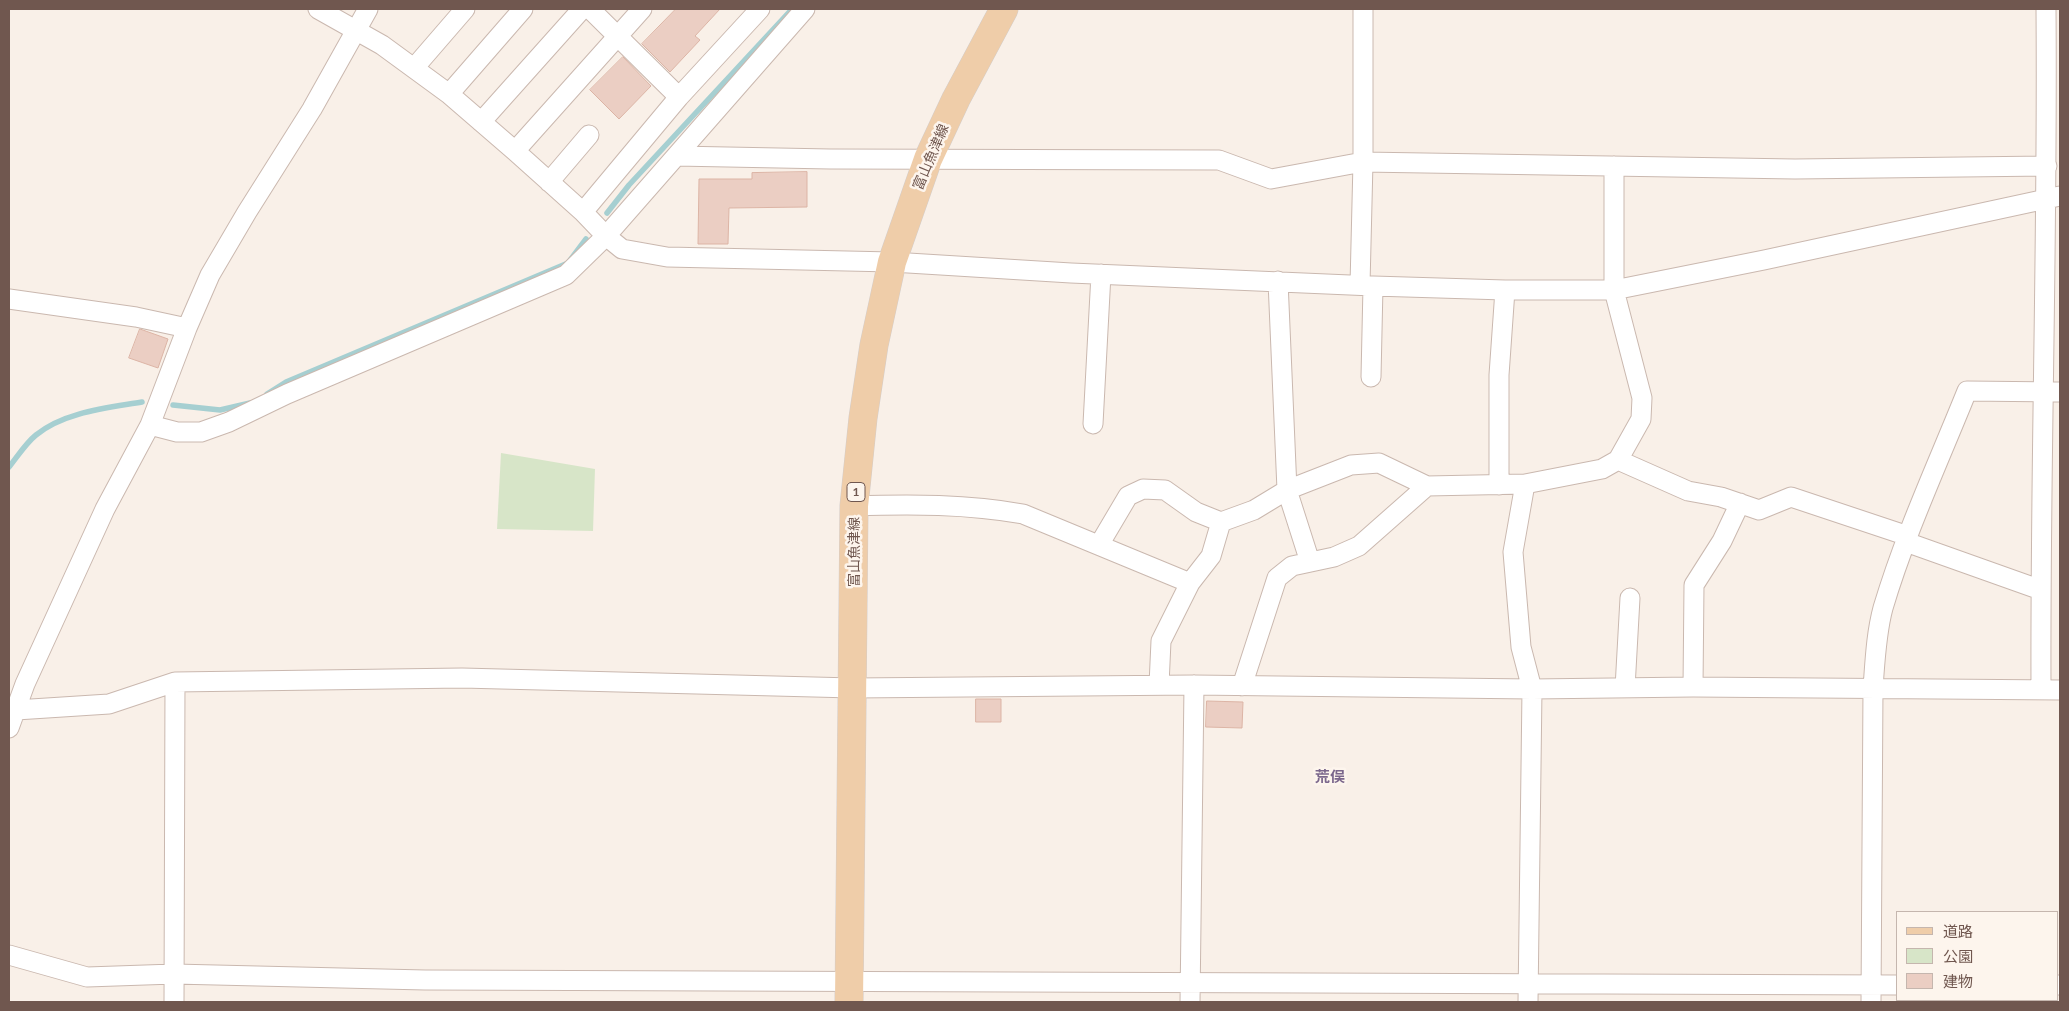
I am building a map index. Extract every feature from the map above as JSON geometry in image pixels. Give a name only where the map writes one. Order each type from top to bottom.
[{"type":"main road","name":"富山魚津線","points":[[849,992],[854,506],[863,418],[874,345],[892,262],[928,159],[956,99],[1004,9]]},
{"type":"street","points":[[318,9],[382,45],[449,94],[550,182],[622,249],[667,257],[892,262],[1100,274],[1505,290],[1614,290],[1764,260],[2053,197]]},
{"type":"street","points":[[9,728],[16,710],[17,683],[105,509],[150,425],[187,328],[210,275],[312,109],[368,9]]},
{"type":"street","points":[[414,68],[465,9]]},
{"type":"street","points":[[449,94],[523,9]]},
{"type":"street","points":[[482,122],[582,9]]},
{"type":"street","points":[[590,9],[679,97]]},
{"type":"street","points":[[515,151],[642,9]]},
{"type":"street","points":[[583,212],[679,97],[760,9]]},
{"type":"street","points":[[150,425],[177,432],[201,432],[229,422],[287,394],[566,275],[606,236],[805,9]]},
{"type":"street","points":[[1363,9],[1363,162],[1371,377]]},
{"type":"street","points":[[2041,690],[2041,590],[2052,392],[2053,197],[2047,166],[2046,9]]},
{"type":"street","points":[[550,182],[589,135]]},
{"type":"street","points":[[676,156],[830,159],[1219,160],[1271,179],[1363,162],[1796,169],[2047,166]]},
{"type":"street","points":[[1100,545],[1128,496],[1143,489],[1165,490],[1196,512],[1221,522],[1254,510],[1287,490],[1351,465],[1379,463],[1427,486],[1499,485],[1525,484],[1602,469],[1618,460],[1641,419],[1642,398],[1614,290],[1614,166]]},
{"type":"street","points":[[1093,424],[1100,274]]},
{"type":"street","points":[[1278,281],[1287,490],[1310,562]]},
{"type":"street","points":[[1499,485],[1499,375],[1505,290]]},
{"type":"street","points":[[9,299],[136,317],[187,328]]},
{"type":"street","points":[[1871,993],[1873,688],[1877,641],[1883,610],[1907,539],[1967,391],[2052,392]]},
{"type":"street","points":[[1618,460],[1688,491],[1740,503],[1759,510],[1791,497],[2041,590]]},
{"type":"street","points":[[1525,484],[1513,552],[1521,647],[1532,688],[1528,993]]},
{"type":"street","points":[[1242,686],[1277,578],[1292,566],[1334,557],[1358,546],[1427,486]]},
{"type":"street","points":[[1692,687],[1694,585],[1722,541],[1740,503]]},
{"type":"street","points":[[854,506],[904,504],[999,510],[1023,514],[1190,583]]},
{"type":"street","points":[[1159,685],[1161,641],[1190,583],[1211,556],[1221,522]]},
{"type":"street","points":[[1626,688],[1630,598]]},
{"type":"street","points":[[16,710],[109,704],[175,682],[462,678],[853,688],[1194,685],[2060,690]]},
{"type":"street","points":[[174,1002],[175,682]]},
{"type":"street","points":[[1190,1002],[1194,685]]},
{"type":"street","points":[[9,955],[88,977],[174,974],[849,992],[1190,982],[1528,993],[1871,993],[1896,985]]},
{"type":"green space","points":[[501,453],[595,469],[593,531],[497,529]]},
{"type":"building","points":[[676,9],[720,9],[695,36],[700,40],[670,72],[642,44]]},
{"type":"building","points":[[623,57],[651,86],[619,119],[590,90]]},
{"type":"building","points":[[807,172],[807,207],[729,208],[728,244],[698,244],[699,179],[752,179],[752,173]]},
{"type":"building","points":[[140,329],[168,339],[158,368],[129,358]]},
{"type":"building","points":[[976,699],[1001,699],[1001,722],[976,722]]},
{"type":"building","points":[[1207,701],[1243,702],[1242,728],[1206,727]]},
{"type":"waterway","points":[[607,213],[629,185],[792,9]]},
{"type":"waterway","points":[[267,394],[286,382],[568,263],[586,239]]},
{"type":"waterway","points":[[9,467],[32,438],[59,421],[86,412],[142,402]]},
{"type":"waterway","points":[[173,405],[220,410],[250,403]]},
{"type":"district","name":"荒俣","points":[[1330,777]]}]
